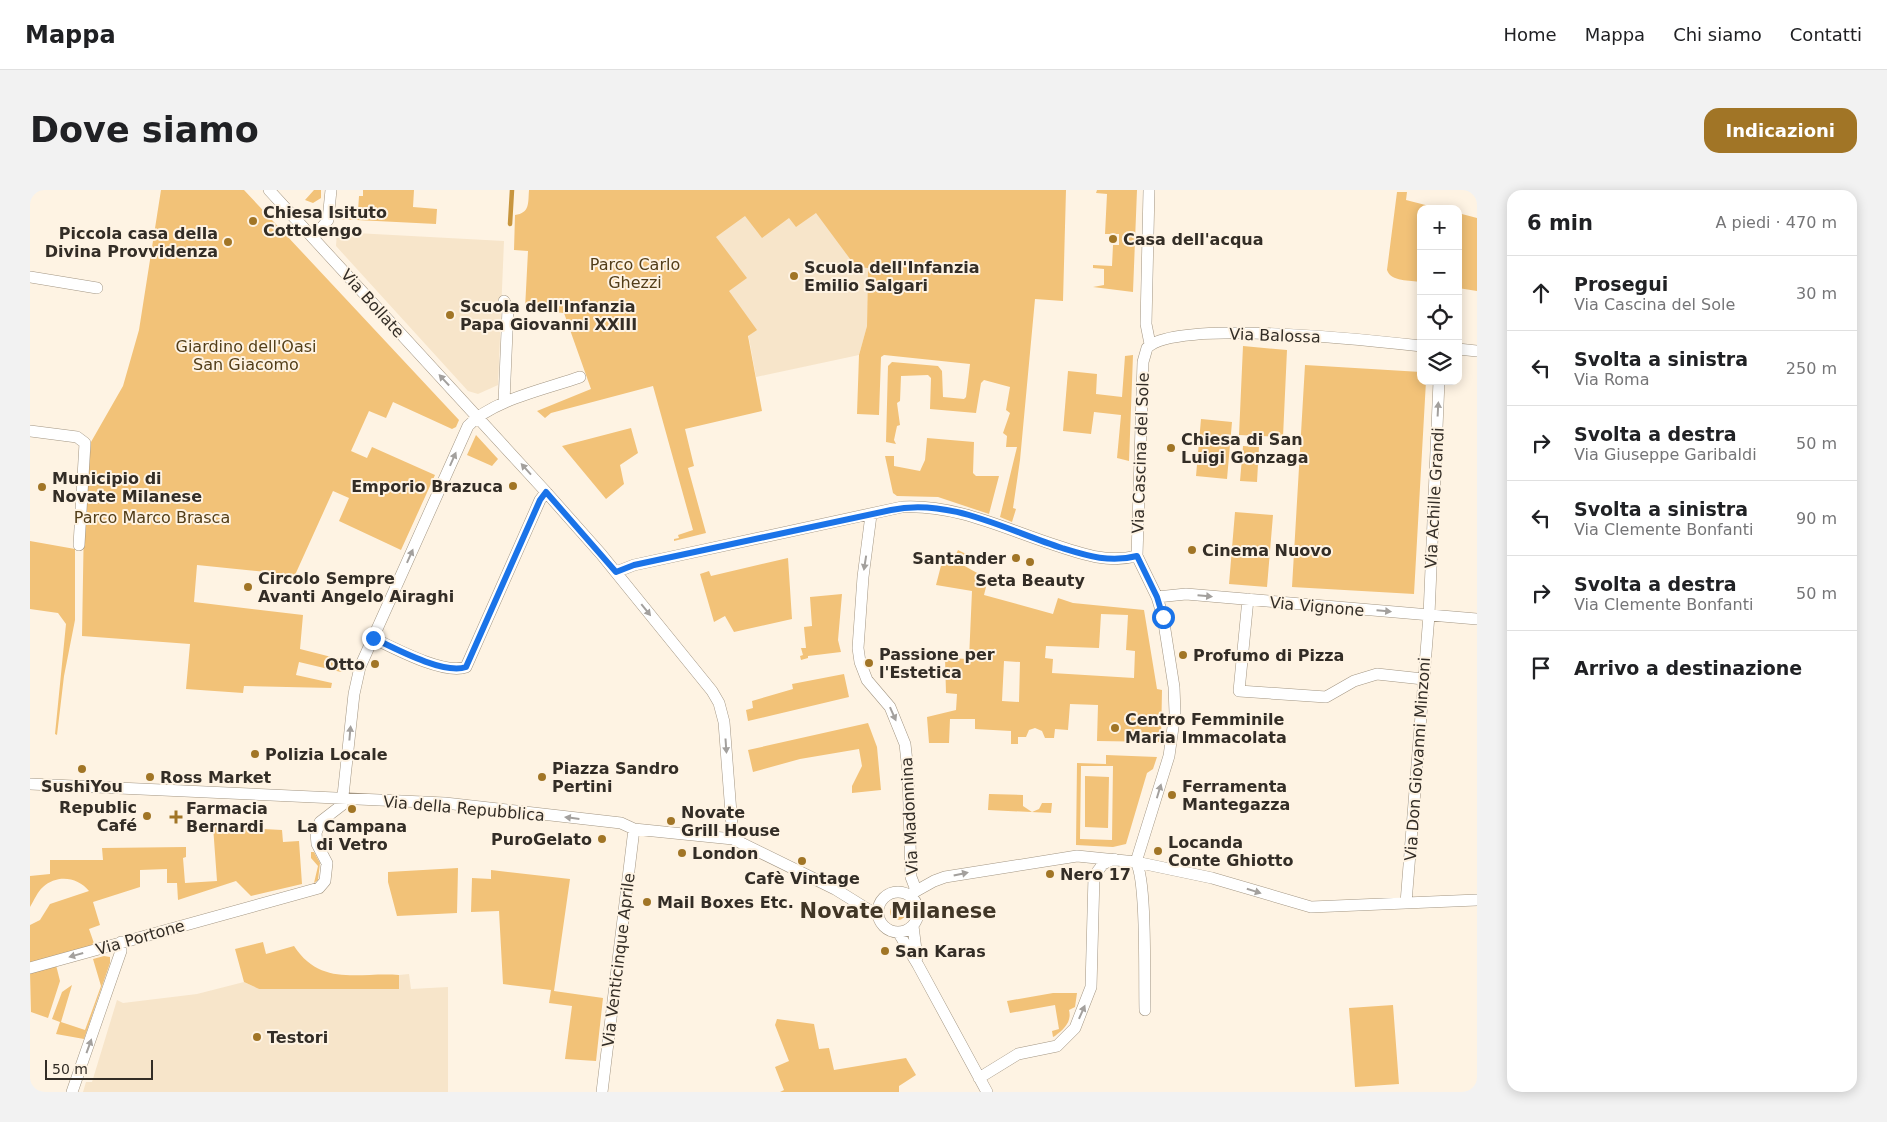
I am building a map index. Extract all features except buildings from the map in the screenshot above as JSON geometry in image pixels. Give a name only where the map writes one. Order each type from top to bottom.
[{"type":"street","name":"Via Bollate","points":[[269,190],[546,492],[616,572],[719,703],[724,722],[733,839]]},
{"type":"street","points":[[313,238],[328,220],[331,190]]},
{"type":"street","points":[[1150,190],[1146,324],[1150,344]]},
{"type":"street","points":[[30,277],[97,288]]},
{"type":"street","points":[[504,301],[508,308],[504,402]]},
{"type":"street","name":"Via Balossa","points":[[1150,344],[1182,336],[1254,334],[1328,337],[1417,346]]},
{"type":"street","name":"Via Cascina del Sole","points":[[1136,862],[1169,756],[1175,713],[1174,688],[1163,617],[1157,597],[1137,556],[1143,362],[1150,344]]},
{"type":"street","points":[[1462,349],[1477,351]]},
{"type":"street","points":[[344,799],[356,679],[468,426],[477,416],[504,402],[580,377]]},
{"type":"street","name":"Via Achille Grandi","points":[[1428,615],[1439,385]]},
{"type":"street","points":[[30,431],[77,437],[85,443],[79,545]]},
{"type":"street","points":[[373,638],[427,662],[456,668],[466,667],[540,500],[546,492]]},
{"type":"street","points":[[616,572],[634,565],[902,507],[920,506],[966,515],[1101,559],[1122,560],[1137,556]]},
{"type":"street","name":"Via Madonnina","points":[[871,515],[862,577],[858,639],[860,662],[867,680],[890,707],[905,744],[908,771],[913,893]]},
{"type":"street","name":"Via Vignone","points":[[1157,597],[1186,594],[1477,619]]},
{"type":"street","points":[[1248,600],[1239,691],[1326,697],[1354,681],[1377,674],[1424,679]]},
{"type":"street","name":"Via Don Giovanni Minzoni","points":[[1406,904],[1428,615]]},
{"type":"street","name":"Via della Repubblica","points":[[30,784],[445,803],[620,823],[634,829],[733,839],[835,889],[877,915]]},
{"type":"street","name":"Via Portone","points":[[30,968],[319,888],[325,882],[327,863],[317,844],[316,833],[320,822],[342,805],[344,799]]},
{"type":"street","name":"Via Venticinque Aprile","points":[[602,1092],[634,829]]},
{"type":"street","points":[[913,893],[917,907],[916,920],[912,926],[898,932],[884,928],[877,915],[880,902],[884,897],[896,892],[913,893],[945,877],[1077,856],[1136,862],[1212,878],[1311,907],[1477,900]]},
{"type":"street","points":[[979,1078],[1018,1054],[1051,1048],[1067,1037],[1075,1028],[1090,992],[1093,970],[1094,879],[1103,864],[1114,859]]},
{"type":"street","points":[[1136,862],[1140,872],[1142,893],[1145,1010]]},
{"type":"street","points":[[912,926],[918,964]]},
{"type":"street","points":[[898,932],[918,964],[987,1092]]},
{"type":"street","points":[[72,1092],[121,951],[122,942]]},
{"type":"shaded area","name":"Scuola dell'Infanzia Emilio Salgari","points":[[869,197],[867,326],[859,355],[756,377],[746,322],[722,289],[711,233],[714,214]]},
{"type":"shaded area","name":"Scuola dell'Infanzia Papa Giovanni XXIII","points":[[337,232],[504,241],[498,385],[478,394],[468,391],[336,246]]},
{"type":"shaded area","points":[[409,974],[411,989],[448,987],[448,1092],[83,1092],[86,1082],[92,1082],[117,1000],[123,1003],[197,994],[244,982],[259,989],[399,989],[399,975]]},
{"type":"green space","points":[[161,190],[244,190],[459,420],[456,427],[452,429],[393,402],[386,418],[369,411],[351,451],[367,458],[372,447],[435,475],[401,550],[339,521],[349,498],[333,491],[295,575],[197,565],[194,602],[303,615],[300,649],[351,662],[341,672],[299,662],[296,675],[332,683],[331,688],[244,686],[243,693],[186,689],[190,644],[82,636],[84,519],[91,442],[123,386],[139,330]]},
{"type":"green space","points":[[314,190],[321,190],[321,198],[313,203],[305,200]]},
{"type":"green space","points":[[363,190],[414,190],[413,207],[437,209],[436,224],[337,219],[338,209],[358,211],[359,196],[363,196]]},
{"type":"green space","name":"Parco Carlo Ghezzi","points":[[529,190],[1066,190],[1063,301],[1035,299],[1020,460],[1013,508],[1016,509],[1012,522],[1000,517],[1017,447],[1006,447],[1007,436],[1003,433],[1010,413],[1006,410],[1010,387],[984,380],[981,383],[976,413],[930,409],[931,378],[928,375],[901,376],[900,401],[897,403],[900,425],[897,426],[894,440],[896,444],[886,442],[888,366],[892,362],[938,366],[942,371],[943,397],[964,399],[966,397],[970,364],[884,355],[881,357],[879,415],[857,414],[859,355],[867,326],[868,268],[856,267],[816,213],[796,227],[789,218],[762,238],[745,216],[716,237],[747,278],[729,291],[757,330],[748,336],[762,411],[685,429],[694,466],[688,468],[706,533],[674,541],[674,539],[679,538],[678,535],[693,530],[653,386],[551,413],[545,418],[537,411],[591,389],[564,313],[525,309],[528,251],[514,250],[515,215],[526,210]]},
{"type":"green space","points":[[1097,190],[1137,190],[1133,292],[1093,287],[1104,285],[1104,269],[1093,268],[1093,265],[1112,266],[1113,245],[1119,245],[1119,234],[1105,234],[1107,194],[1096,193]]},
{"type":"green space","points":[[1397,192],[1407,192],[1406,200],[1425,205],[1417,205],[1417,281],[1397,279],[1392,277],[1387,270]]},
{"type":"green space","points":[[1462,214],[1477,218],[1477,291],[1462,289]]},
{"type":"green space","points":[[1243,346],[1287,350],[1283,437],[1239,435]]},
{"type":"green space","points":[[1133,355],[1129,461],[1117,458],[1121,415],[1094,412],[1091,434],[1063,431],[1068,371],[1097,374],[1096,394],[1122,397],[1125,356]]},
{"type":"green space","points":[[1305,365],[1417,372],[1417,385],[1426,385],[1414,594],[1292,587]]},
{"type":"green space","points":[[1201,419],[1232,422],[1227,479],[1196,476]]},
{"type":"green space","points":[[631,428],[638,453],[620,465],[624,484],[606,499],[562,446]]},
{"type":"green space","points":[[476,435],[498,459],[492,466],[467,455]]},
{"type":"green space","points":[[927,438],[974,442],[973,473],[976,476],[999,476],[989,514],[938,497],[897,496],[893,493],[885,456],[894,456],[894,466],[920,471],[925,460]]},
{"type":"green space","points":[[1243,446],[1259,447],[1257,482],[1240,481]]},
{"type":"green space","points":[[1235,512],[1273,515],[1267,587],[1229,584]]},
{"type":"green space","points":[[30,541],[75,549],[75,620],[64,676],[57,735],[55,734],[66,624],[58,613],[30,609]]},
{"type":"green space","points":[[958,550],[966,554],[961,564],[988,579],[984,595],[1053,614],[1058,598],[1073,603],[1144,610],[1157,689],[1162,690],[1161,742],[1097,741],[1098,705],[1070,704],[1068,730],[1055,729],[1054,738],[1045,738],[1042,731],[1035,728],[1029,730],[1026,737],[1018,737],[1018,744],[1011,744],[1011,731],[975,729],[975,719],[950,719],[949,743],[929,743],[927,717],[956,710],[957,694],[946,693],[945,658],[969,659],[972,591],[936,585],[944,554],[952,563]],"holes":[[[1101,614],[1128,615],[1126,650],[1135,651],[1134,678],[1052,673],[1053,659],[1045,658],[1046,646],[1099,648]],[[1004,661],[1020,662],[1019,702],[1002,701]]]},
{"type":"green space","points":[[788,558],[792,619],[734,632],[725,616],[714,622],[700,574],[709,571],[711,576]]},
{"type":"green space","points":[[842,594],[838,640],[841,652],[808,656],[808,658],[801,660],[800,656],[803,655],[801,648],[806,648],[804,627],[812,626],[810,597]]},
{"type":"green space","points":[[844,674],[849,697],[748,721],[746,710],[753,708],[752,701],[793,689],[792,684]]},
{"type":"green space","points":[[868,723],[877,747],[881,790],[852,793],[852,786],[862,766],[859,749],[800,759],[753,772],[748,750]]},
{"type":"green space","points":[[1106,755],[1157,757],[1153,769],[1147,773],[1126,844],[1113,847],[1076,845],[1077,763],[1106,764]],"holes":[[[1081,766],[1113,766],[1112,840],[1080,839]]]},
{"type":"green space","points":[[1085,776],[1109,777],[1108,828],[1085,827]]},
{"type":"green space","points":[[989,794],[1023,795],[1023,806],[1032,812],[1039,809],[1042,803],[1052,803],[1051,813],[988,810]]},
{"type":"green space","points":[[213,826],[282,830],[283,842],[299,841],[302,884],[251,896],[236,881],[178,900],[177,883],[167,883],[167,869],[140,870],[140,887],[93,902],[100,925],[89,929],[95,946],[30,964],[30,925],[40,920],[50,904],[89,891],[73,880],[55,880],[41,889],[30,907],[30,876],[50,874],[50,860],[103,860],[102,848],[186,847],[186,857],[183,858],[185,883],[217,881]]},
{"type":"green space","points":[[311,852],[314,852],[320,863],[318,880],[314,883],[318,866],[311,858]]},
{"type":"green space","points":[[458,868],[457,913],[397,916],[388,882],[388,872]]},
{"type":"green space","points":[[491,870],[570,879],[554,991],[603,998],[596,1061],[565,1059],[572,1006],[549,1003],[551,990],[503,984],[499,911],[471,912],[472,878],[491,879]]},
{"type":"green space","points":[[895,904],[901,904],[906,909],[904,918],[895,920],[890,915],[890,909]]},
{"type":"green space","points":[[263,942],[266,954],[294,946],[305,959],[316,967],[328,972],[341,975],[399,975],[399,989],[259,989],[244,982],[235,949]]},
{"type":"green space","points":[[104,956],[110,957],[110,963],[84,1039],[56,1034],[60,1022],[52,1019],[62,992],[72,985],[61,1022],[85,1030],[101,986],[93,959]]},
{"type":"green space","points":[[56,965],[60,981],[48,1018],[31,1012],[30,972]]},
{"type":"green space","points":[[1053,993],[1077,993],[1075,1007],[1069,1010],[1068,1022],[1053,1037],[1052,1031],[1059,1029],[1055,1005],[1010,1013],[1007,1001]]},
{"type":"green space","points":[[1393,1005],[1399,1084],[1355,1087],[1349,1008]]},
{"type":"green space","points":[[777,1019],[814,1024],[819,1049],[829,1048],[834,1070],[906,1058],[916,1075],[899,1086],[899,1092],[780,1092],[784,1090],[775,1067],[789,1061],[775,1025]]},
{"type":"waterway","points":[[510,224],[512,190]]},
{"type":"place","name":"Chiesa Isituto Cottolengo","points":[[253,221]]},
{"type":"place","name":"Casa dell'acqua","points":[[1113,239]]},
{"type":"place","name":"Piccola casa della Divina Provvidenza","points":[[228,242]]},
{"type":"place","name":"Scuola dell'Infanzia Emilio Salgari","points":[[794,276]]},
{"type":"place","name":"Scuola dell'Infanzia Papa Giovanni XXIII","points":[[450,315]]},
{"type":"place","name":"Chiesa di San Luigi Gonzaga","points":[[1171,448]]},
{"type":"place","name":"Emporio Brazuca","points":[[513,486]]},
{"type":"place","name":"Municipio di Novate Milanese","points":[[42,487]]},
{"type":"place","name":"Cinema Nuovo","points":[[1192,550]]},
{"type":"place","name":"Santander","points":[[1016,558]]},
{"type":"place","name":"Seta Beauty","points":[[1030,562]]},
{"type":"place","name":"Circolo Sempre Avanti Angelo Airaghi","points":[[248,587]]},
{"type":"place","name":"Profumo di Pizza","points":[[1183,655]]},
{"type":"place","name":"Passione per l'Estetica","points":[[869,663]]},
{"type":"place","name":"Otto","points":[[375,664]]},
{"type":"place","name":"Centro Femminile Maria Immacolata","points":[[1115,728]]},
{"type":"place","name":"Polizia Locale","points":[[255,754]]},
{"type":"place","name":"SushiYou","points":[[82,769]]},
{"type":"place","name":"Ross Market","points":[[150,777]]},
{"type":"place","name":"Piazza Sandro Pertini","points":[[542,777]]},
{"type":"place","name":"Ferramenta Mantegazza","points":[[1172,795]]},
{"type":"place","name":"La Campana di Vetro","points":[[352,809]]},
{"type":"place","name":"Republic Café","points":[[147,816]]},
{"type":"place","name":"Farmacia Bernardi","points":[[176,817]]},
{"type":"place","name":"Novate Grill House","points":[[671,821]]},
{"type":"place","name":"PuroGelato","points":[[602,839]]},
{"type":"place","name":"Locanda Conte Ghiotto","points":[[1158,851]]},
{"type":"place","name":"London","points":[[682,853]]},
{"type":"place","name":"Cafè Vintage","points":[[802,861]]},
{"type":"place","name":"Nero 17","points":[[1050,874]]},
{"type":"place","name":"Mail Boxes Etc.","points":[[647,902]]},
{"type":"place","name":"San Karas","points":[[885,951]]},
{"type":"place","name":"Testori","points":[[257,1037]]},
{"type":"district","name":"Novate Milanese","points":[[898,911]]},
{"type":"route","points":[[373,638],[427,662],[456,668],[466,667],[540,500],[546,492],[616,572],[634,565],[854,519],[902,507],[920,506],[966,515],[1101,559],[1122,560],[1137,556],[1157,597],[1163,617]]},
{"type":"park label","name":"Giardino dell'Oasi San Giacomo","points":[[246,355]]},
{"type":"park label","name":"Parco Marco Brasca","points":[[152,517]]}]
